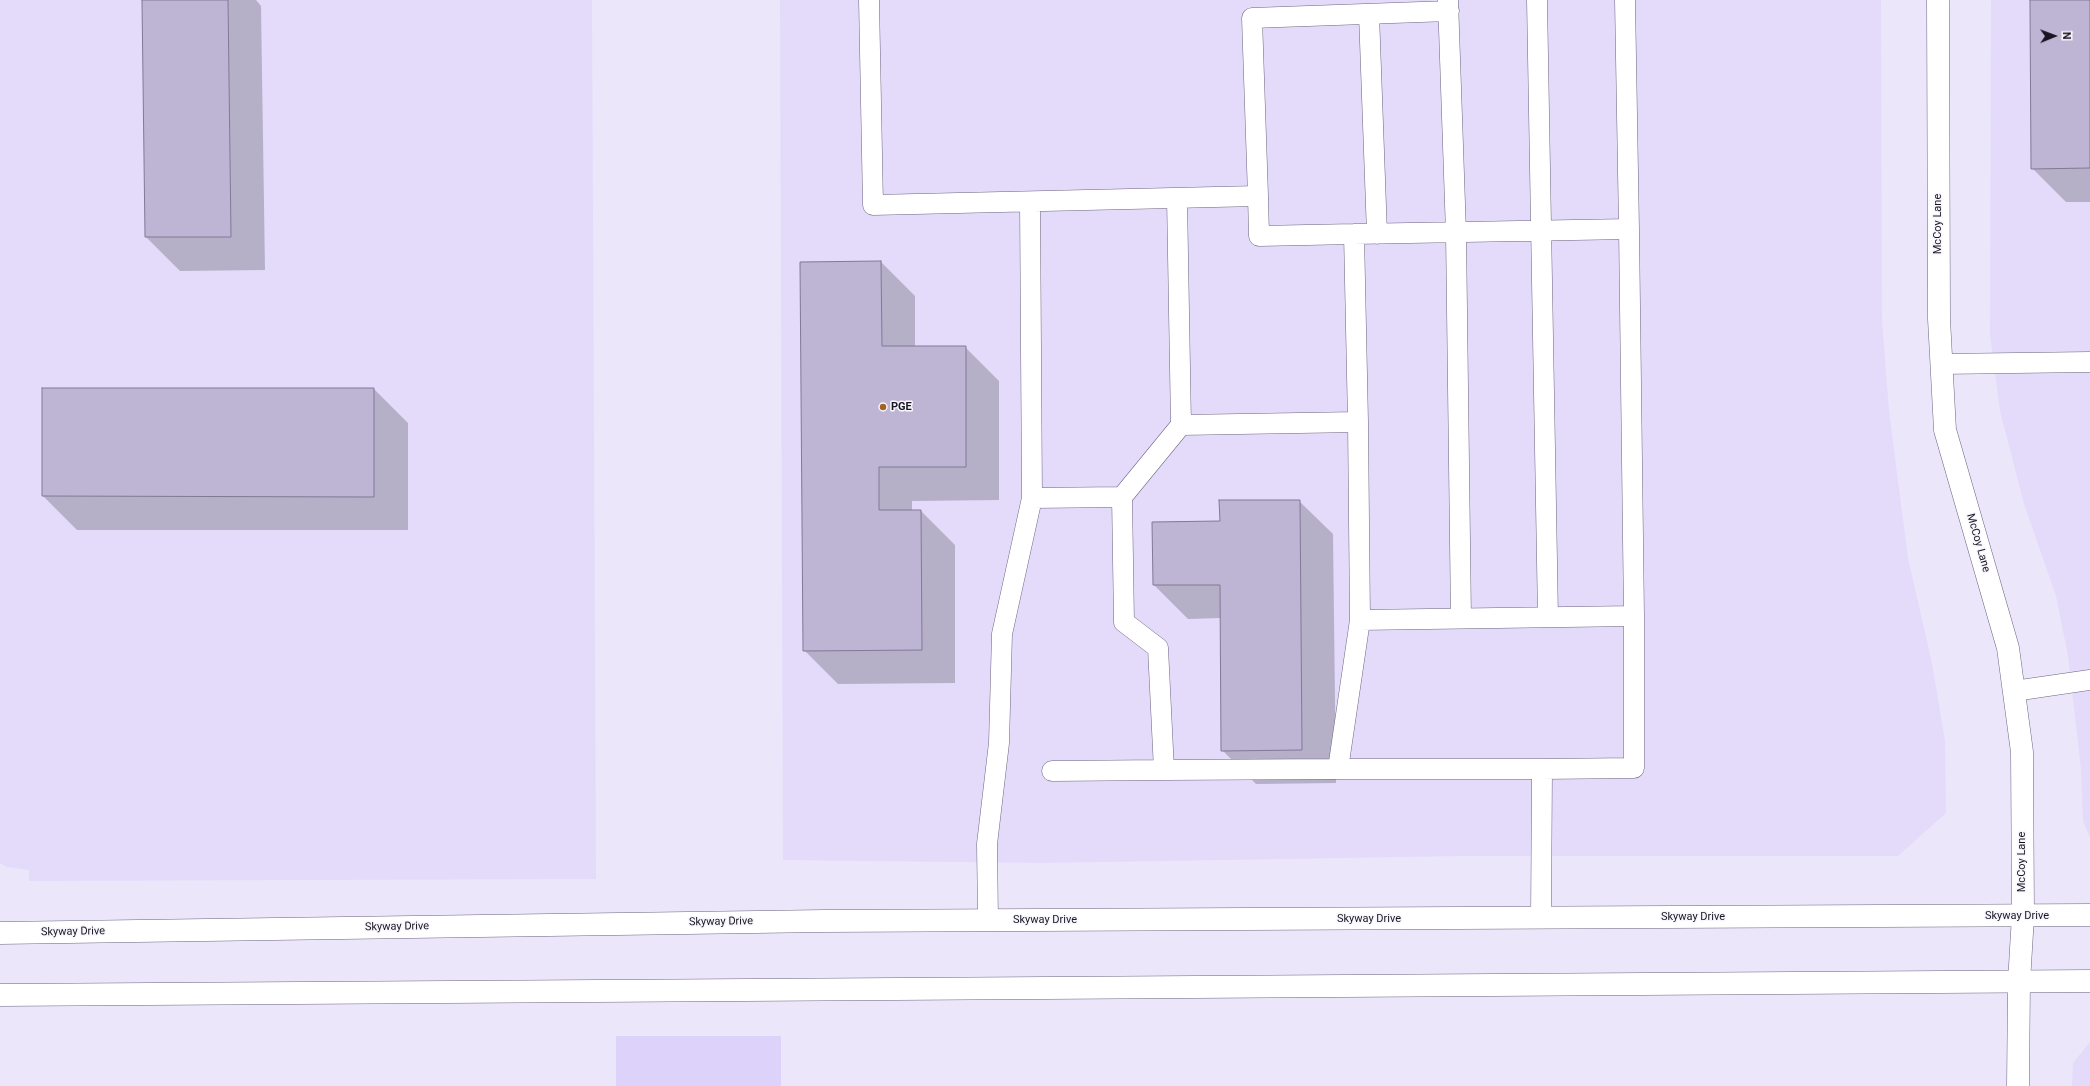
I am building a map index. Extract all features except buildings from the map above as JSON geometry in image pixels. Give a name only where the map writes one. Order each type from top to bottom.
[{"type":"main road","name":"McCoy Lane","points":[[1938,0],[1939,318],[1945,430],[2008,648],[2022,752],[2023,916],[2019,982],[2018,1086]]},
{"type":"main road","name":"Skyway Drive","points":[[0,933],[988,920],[2090,915]]},
{"type":"main road","points":[[0,995],[2090,981]]},
{"type":"lane","points":[[869,0],[873,205],[1258,196]]},
{"type":"lane","points":[[1536,0],[1548,617]]},
{"type":"lane","points":[[1052,771],[1634,768],[1634,616],[1625,0]]},
{"type":"lane","points":[[1461,618],[1456,233],[1449,6],[1369,14],[1252,18],[1259,236],[1456,233],[1629,229]]},
{"type":"lane","points":[[1369,14],[1377,234]]},
{"type":"lane","points":[[1164,770],[1158,648],[1124,622],[1122,497],[1181,425],[1177,198]]},
{"type":"lane","points":[[988,920],[987,844],[999,743],[1002,634],[1032,498],[1030,202]]},
{"type":"lane","points":[[1338,769],[1360,620],[1354,234]]},
{"type":"lane","points":[[1941,364],[2090,362]]},
{"type":"lane","points":[[1181,425],[1358,422]]},
{"type":"lane","points":[[1032,498],[1122,497]]},
{"type":"lane","points":[[1360,620],[1634,616]]},
{"type":"lane","points":[[2014,691],[2090,680]]},
{"type":"lane","points":[[1541,918],[1542,769]]},
{"type":"shaded area","points":[[0,0],[592,0],[596,879],[29,881],[29,870],[7,867],[0,863]]},
{"type":"shaded area","points":[[780,0],[1881,0],[1882,320],[1889,411],[1908,558],[1932,663],[1945,741],[1946,813],[1898,856],[1463,856],[1043,863],[783,860]]},
{"type":"shaded area","points":[[1991,0],[2090,0],[2090,838],[2083,821],[2081,769],[2068,656],[2056,596],[2024,504],[2000,411],[1990,334]]},
{"type":"shaded area","points":[[616,1036],[781,1036],[781,1086],[616,1086]]},
{"type":"shaded area","points":[[2090,1042],[2090,1086],[2072,1086],[2073,1063]]},
{"type":"place","name":"PGE","points":[[883,407]]}]
